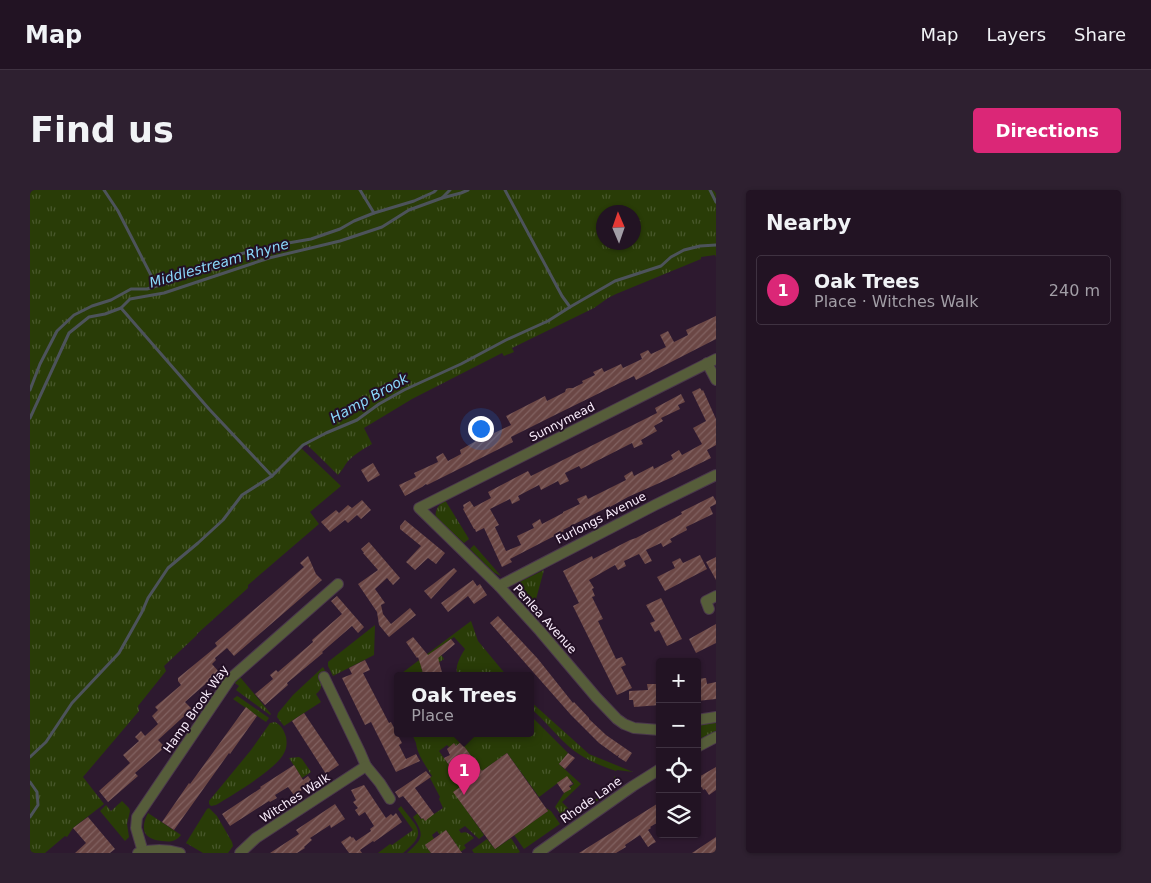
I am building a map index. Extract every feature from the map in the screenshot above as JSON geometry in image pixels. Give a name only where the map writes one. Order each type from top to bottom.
[{"type":"street","points":[[712,361],[716,380]]},
{"type":"street","name":"Sunnymead","points":[[419,508],[712,361]]},
{"type":"street","name":"Furlongs Avenue","points":[[499,586],[638,513],[716,475]]},
{"type":"street","name":"Penlea Avenue","points":[[419,508],[499,586],[540,631],[596,698],[617,719],[629,726],[656,730]]},
{"type":"street","name":"Hamp Brook Way","points":[[141,852],[136,828],[136,817],[230,678],[338,584]]},
{"type":"street","points":[[709,609],[706,601],[716,596]]},
{"type":"street","points":[[324,678],[366,766],[390,799]]},
{"type":"street","points":[[701,719],[716,717]]},
{"type":"street","points":[[701,745],[716,737]]},
{"type":"street","name":"Witches Walk","points":[[240,853],[256,838],[366,766]]},
{"type":"street","name":"Rhode Lane","points":[[538,853],[656,772]]},
{"type":"street","points":[[141,852],[163,850],[180,853]]},
{"type":"green space","points":[[30,190],[716,190],[716,257],[715,255],[701,257],[701,259],[616,294],[594,308],[512,348],[514,352],[504,356],[502,353],[412,399],[364,428],[372,444],[351,458],[338,475],[306,444],[301,448],[341,486],[310,512],[319,524],[248,585],[248,588],[164,666],[166,671],[138,706],[139,711],[83,777],[104,804],[73,828],[67,837],[65,836],[45,853],[30,853]]},
{"type":"green space","points":[[445,500],[469,539],[464,543],[436,518],[438,508]]},
{"type":"green space","points":[[474,545],[501,576],[493,572],[470,549]]},
{"type":"green space","points":[[544,570],[533,610],[516,590],[519,582]]},
{"type":"green space","points":[[471,621],[478,641],[504,672],[457,672],[457,666],[465,649],[454,637],[437,649],[444,659],[438,663],[421,666],[423,672],[403,672]]},
{"type":"green space","points":[[375,625],[374,655],[333,676],[328,662]]},
{"type":"green space","points":[[323,667],[327,674],[319,677],[321,686],[316,694],[321,702],[284,726],[277,717],[278,713],[293,695]]},
{"type":"green space","points":[[240,677],[270,715],[236,690],[239,686],[235,683]]},
{"type":"green space","points":[[237,696],[269,718],[266,722],[233,699]]},
{"type":"green space","points":[[534,705],[589,754],[633,772],[616,771],[578,754],[534,712]]},
{"type":"green space","points":[[534,719],[568,753],[559,764],[581,784],[562,802],[574,814],[614,787],[614,776],[617,787],[576,816],[565,820],[555,807],[564,793],[574,784],[570,779],[566,782],[563,779],[539,797],[507,753],[475,776],[479,768],[461,742],[456,746],[454,744],[449,747],[447,745],[439,751],[460,781],[466,783],[454,792],[484,835],[479,839],[465,826],[459,830],[461,833],[469,834],[474,838],[464,845],[466,848],[459,853],[458,847],[446,830],[440,835],[437,831],[432,835],[434,839],[425,845],[431,853],[407,853],[421,836],[413,817],[419,812],[421,819],[425,820],[443,808],[440,797],[430,778],[432,776],[420,756],[413,737],[534,737]]},
{"type":"green space","points":[[716,719],[716,731],[701,739],[701,722]]},
{"type":"green space","points":[[275,722],[282,728],[286,739],[286,749],[280,759],[253,781],[216,805],[211,806],[209,801],[251,750],[270,723]]},
{"type":"green space","points":[[299,757],[311,772],[302,778],[289,758]]},
{"type":"green space","points":[[122,801],[130,811],[127,824],[129,837],[125,841],[100,811],[106,805],[111,811]]},
{"type":"green space","points":[[401,806],[416,825],[418,835],[416,840],[403,853],[378,853],[413,830],[398,809]]},
{"type":"green space","points":[[209,808],[217,816],[232,842],[233,846],[228,853],[203,853],[186,843]]},
{"type":"green space","points":[[546,808],[551,811],[560,824],[524,849],[514,835],[548,811]]},
{"type":"green space","points":[[148,813],[181,835],[177,839],[170,841],[151,838],[147,835],[144,828]]},
{"type":"green space","points":[[511,838],[520,852],[474,853],[472,850],[487,839],[495,849]]},
{"type":"building","points":[[716,316],[716,339],[636,380],[634,376],[511,437],[513,442],[405,496],[399,485],[416,477],[414,473],[438,462],[436,457],[443,453],[448,461],[461,454],[460,450],[483,437],[482,434],[490,429],[492,434],[511,425],[506,416],[545,396],[547,401],[565,392],[566,389],[583,383],[582,381],[595,375],[593,372],[602,368],[604,372],[621,364],[623,368],[642,359],[640,354],[648,350],[651,354],[666,347],[660,335],[668,331],[674,342],[688,335],[686,330]]},
{"type":"building","points":[[700,388],[703,390],[716,419],[716,445],[707,450],[711,458],[563,530],[510,559],[512,562],[502,567],[484,528],[476,532],[463,509],[463,505],[470,501],[474,507],[491,498],[488,492],[528,471],[531,476],[657,413],[655,408],[681,394],[685,402],[678,405],[680,409],[661,418],[663,421],[654,426],[657,431],[641,440],[643,444],[634,448],[632,443],[581,469],[579,466],[565,473],[569,481],[560,485],[558,481],[541,490],[539,485],[518,496],[520,500],[512,504],[510,499],[490,509],[499,525],[495,527],[506,551],[521,545],[517,536],[534,528],[532,524],[540,519],[542,524],[580,504],[577,499],[586,495],[588,499],[626,480],[624,476],[632,471],[634,476],[653,466],[654,469],[673,459],[671,455],[679,450],[682,455],[702,444],[693,428],[706,421],[692,392]]},
{"type":"building","points":[[373,463],[380,475],[368,482],[361,470]]},
{"type":"building","points":[[713,496],[716,504],[710,507],[713,514],[686,527],[687,530],[670,539],[672,542],[663,547],[661,543],[646,550],[652,561],[645,564],[639,554],[624,561],[626,566],[618,570],[615,565],[589,580],[594,588],[592,589],[595,596],[592,597],[603,619],[598,621],[616,659],[622,657],[626,665],[621,667],[632,688],[617,695],[573,606],[579,603],[563,571],[592,556],[593,559],[636,538]]},
{"type":"building","points":[[362,500],[371,510],[361,519],[357,515],[348,523],[345,520],[330,532],[321,522],[336,510],[339,513],[348,505],[352,508]]},
{"type":"building","points":[[405,520],[445,553],[436,564],[428,558],[415,570],[406,562],[421,546],[400,529]]},
{"type":"building","points":[[369,542],[400,578],[393,585],[387,578],[375,589],[385,603],[381,605],[383,614],[391,624],[410,608],[416,615],[389,637],[379,625],[377,612],[358,584],[378,570],[361,549]]},
{"type":"building","points":[[700,555],[707,569],[665,591],[657,577],[675,568],[672,562],[680,558],[683,563]]},
{"type":"building","points":[[308,556],[316,574],[322,580],[234,656],[227,648],[215,658],[216,660],[212,664],[219,672],[185,702],[192,709],[158,740],[165,747],[135,773],[138,776],[108,802],[99,791],[130,763],[123,755],[139,741],[135,737],[141,731],[145,736],[158,724],[152,716],[158,710],[155,707],[181,685],[178,678],[217,646],[215,643],[304,567],[300,563]]},
{"type":"building","points":[[716,557],[716,580],[706,562]]},
{"type":"building","points":[[454,568],[457,571],[431,599],[424,591]]},
{"type":"building","points":[[473,580],[477,586],[480,584],[487,595],[474,604],[468,596],[448,612],[441,603]]},
{"type":"building","points":[[337,596],[364,627],[358,633],[352,626],[265,705],[255,694],[273,679],[270,675],[276,670],[278,672],[342,614],[331,601]]},
{"type":"building","points":[[661,598],[682,639],[667,646],[659,630],[655,632],[650,623],[655,621],[646,605]]},
{"type":"building","points":[[498,616],[538,659],[573,703],[606,735],[632,753],[626,762],[618,757],[619,755],[617,756],[599,743],[571,715],[490,623]]},
{"type":"building","points":[[716,624],[716,643],[696,653],[689,639]]},
{"type":"building","points":[[413,637],[428,655],[451,639],[455,644],[438,658],[442,672],[423,672],[418,657],[406,642]]},
{"type":"building","points":[[365,660],[370,670],[363,673],[389,723],[391,722],[394,728],[394,737],[399,737],[402,743],[399,745],[406,759],[416,754],[420,761],[396,772],[371,722],[365,725],[342,678],[352,674],[349,668]]},
{"type":"building","points":[[706,678],[707,684],[716,682],[716,699],[701,701],[701,679]]},
{"type":"building","points":[[647,684],[656,684],[656,705],[634,707],[633,700],[629,700],[629,691],[648,690]]},
{"type":"building","points":[[246,707],[257,716],[174,830],[162,822]]},
{"type":"building","points":[[304,713],[339,765],[326,774],[292,721]]},
{"type":"building","points":[[461,742],[482,771],[507,753],[548,811],[495,849],[453,792],[463,785],[444,758],[450,755],[447,749],[454,743],[456,746]]},
{"type":"building","points":[[568,753],[575,758],[565,769],[559,764]]},
{"type":"building","points":[[294,765],[303,780],[308,776],[313,783],[294,795],[288,787],[275,795],[277,798],[269,801],[230,826],[222,814]]},
{"type":"building","points":[[716,767],[716,790],[709,795],[705,789],[703,790],[701,788],[701,776]]},
{"type":"building","points":[[426,771],[431,777],[415,788],[434,814],[425,821],[403,796],[399,798],[395,792]]},
{"type":"building","points":[[567,776],[573,784],[569,786],[571,789],[564,793],[557,783]]},
{"type":"building","points":[[364,785],[386,818],[396,813],[402,822],[360,850],[362,853],[349,853],[341,842],[350,836],[356,841],[371,831],[370,829],[374,826],[365,812],[359,816],[355,810],[358,808],[353,802],[356,800],[351,790]]},
{"type":"building","points":[[335,804],[345,819],[331,828],[330,825],[310,838],[312,840],[297,853],[270,853],[299,834],[296,830]]},
{"type":"building","points":[[656,805],[656,823],[648,830],[656,842],[648,847],[640,835],[616,853],[579,853]]},
{"type":"building","points":[[88,817],[115,849],[110,853],[75,853],[86,843],[73,828]]},
{"type":"building","points":[[446,830],[462,853],[431,853],[425,845]]},
{"type":"building","points":[[716,837],[716,853],[692,853]]},
{"type":"waterway","points":[[104,190],[118,211],[156,285]]},
{"type":"waterway","points":[[360,190],[374,213]]},
{"type":"waterway","points":[[30,390],[40,364],[57,331],[74,315],[92,306],[111,300],[131,289],[147,289],[226,265],[240,254],[311,239],[340,229],[374,213],[414,201],[436,190]]},
{"type":"waterway","name":"Middlestream Rhyne","points":[[442,198],[450,190]]},
{"type":"waterway","name":"Middlestream Rhyne","points":[[30,418],[69,333],[89,317],[121,308],[130,299],[164,293],[269,258],[340,241],[382,227],[409,210],[468,190]]},
{"type":"waterway","points":[[505,190],[562,296],[570,307]]},
{"type":"waterway","points":[[710,190],[716,202]]},
{"type":"waterway","name":"Hamp Brook","points":[[30,757],[46,742],[72,703],[119,653],[148,598],[168,568],[223,520],[242,495],[272,476],[303,445],[357,420],[379,404],[404,390],[548,321],[615,281],[661,266],[671,257],[684,250],[716,245]]},
{"type":"waterway","points":[[121,308],[209,409],[272,476]]},
{"type":"waterway","name":"Hamp Brook","points":[[30,782],[37,792],[38,805],[30,817]]},
{"type":"place","name":"Oak Trees","points":[[464,795]]}]
